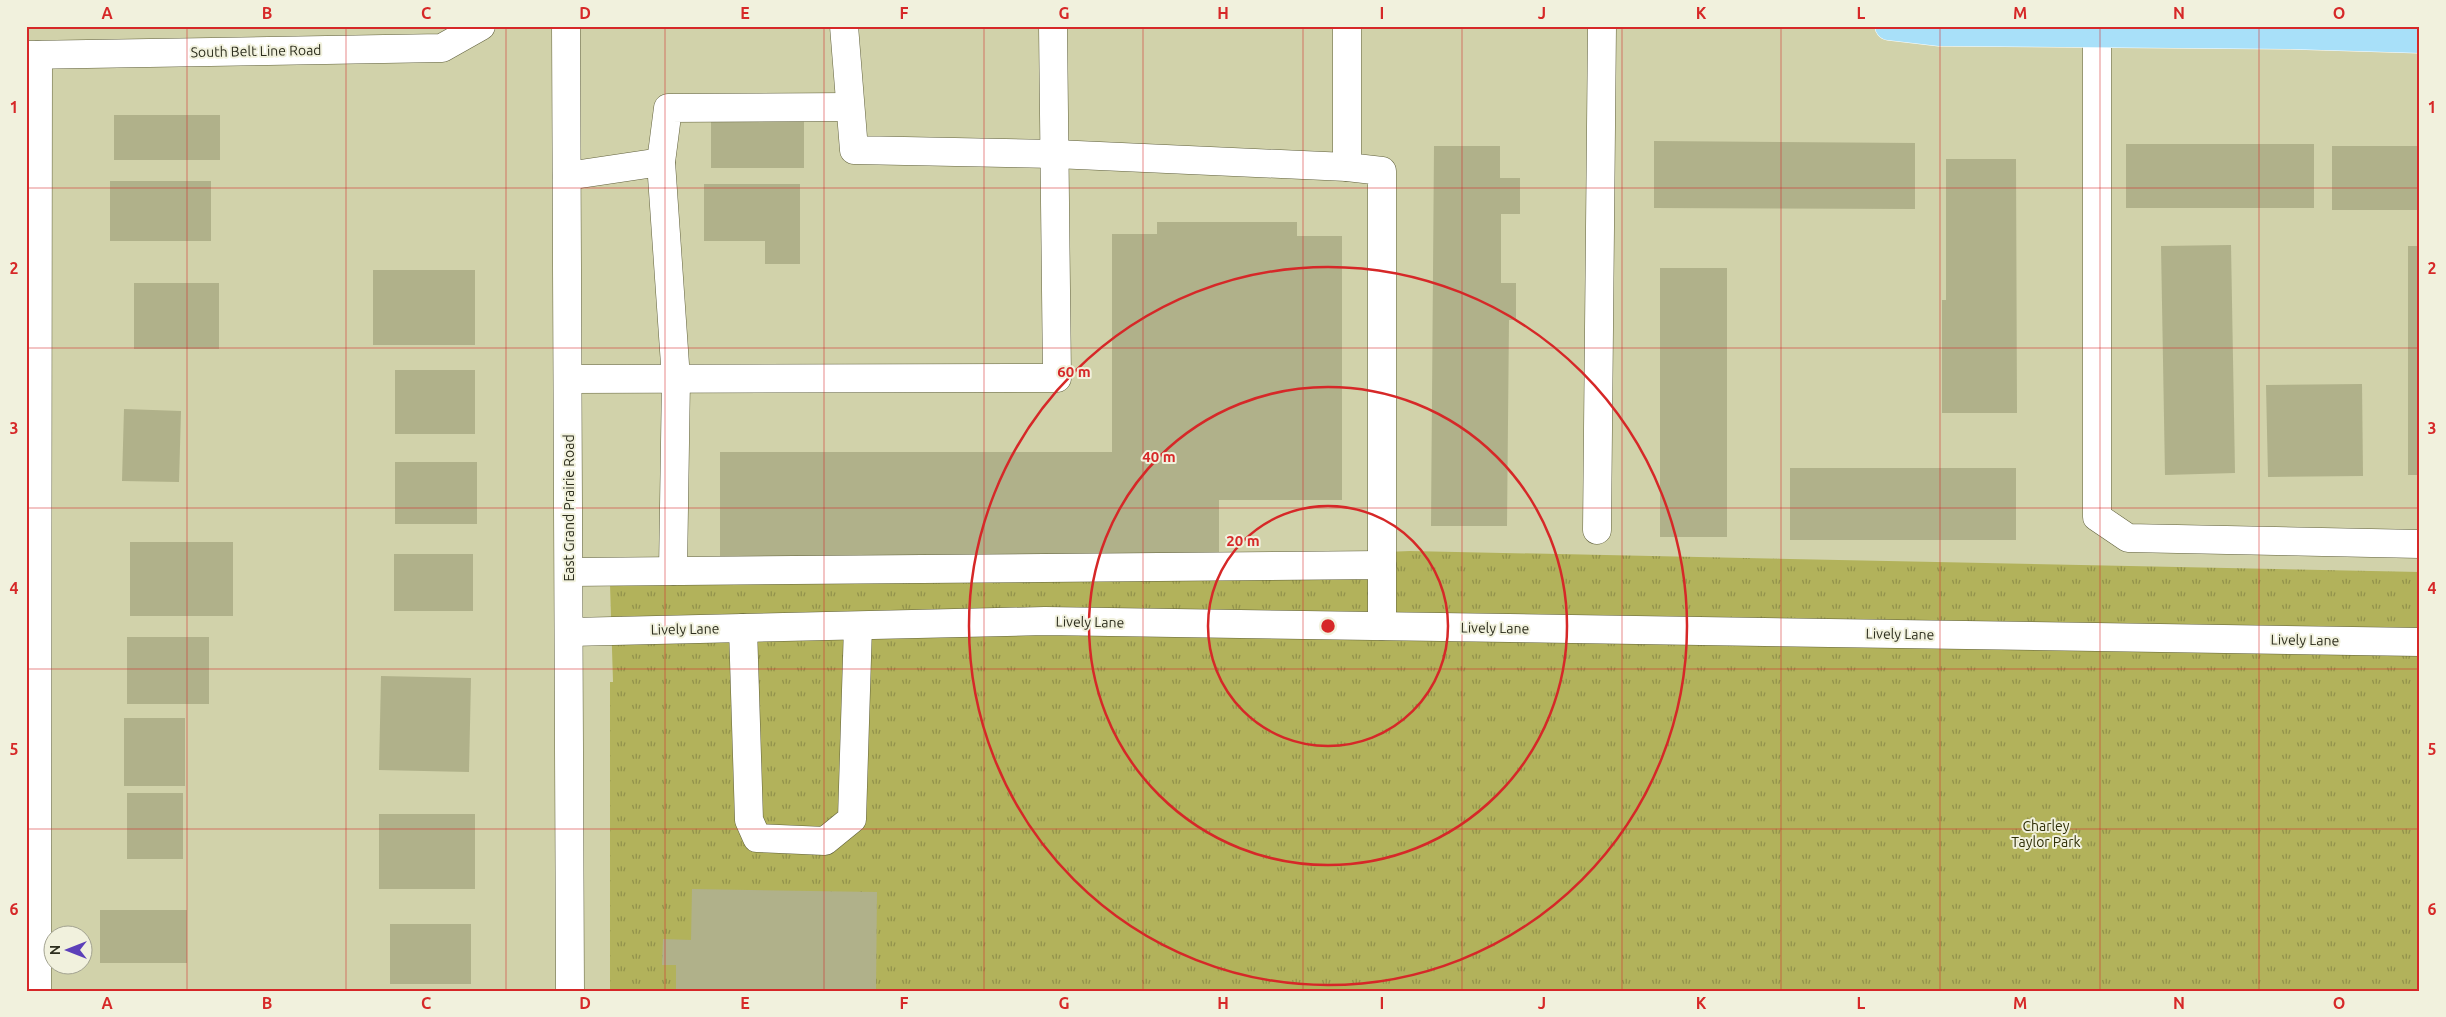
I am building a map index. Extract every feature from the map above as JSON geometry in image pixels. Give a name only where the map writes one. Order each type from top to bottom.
[{"type":"main road","points":[[1889,26],[1940,32],[2097,33],[2170,31],[2420,39]]},
{"type":"street","name":"South Belt Line Road","points":[[32,55],[442,48],[481,26]]},
{"type":"street","name":"East Grand Prairie Road","points":[[566,26],[570,572],[570,991]]},
{"type":"street","points":[[844,26],[854,150],[1055,154],[1347,167],[1382,171],[1382,626]]},
{"type":"street","points":[[568,379],[1057,378],[1053,26]]},
{"type":"street","points":[[1347,26],[1347,167]]},
{"type":"street","points":[[1597,530],[1602,26]]},
{"type":"street","points":[[2097,33],[2097,517],[2128,538],[2420,544]]},
{"type":"street","points":[[32,55],[38,991]]},
{"type":"street","points":[[673,571],[676,379],[661,162],[668,108],[850,107]]},
{"type":"street","points":[[567,176],[661,162]]},
{"type":"street","points":[[570,572],[1382,565]]},
{"type":"street","name":"Lively Lane","points":[[570,632],[1045,622],[2420,642]]},
{"type":"street","points":[[743,628],[749,820],[757,838],[825,841],[852,819],[858,626]]},
{"type":"green space","name":"Charley Taylor Park","points":[[1410,551],[2420,572],[2420,991],[610,991],[610,682],[613,682],[610,584]]},
{"type":"building","points":[[114,115],[220,115],[220,160],[114,160]]},
{"type":"building","points":[[711,120],[804,120],[804,168],[711,168]]},
{"type":"building","points":[[1654,141],[1915,143],[1915,209],[1654,208]]},
{"type":"building","points":[[2126,144],[2314,144],[2314,208],[2126,208]]},
{"type":"building","points":[[1434,146],[1500,146],[1500,178],[1520,178],[1520,214],[1501,214],[1501,283],[1516,283],[1516,320],[1509,320],[1507,526],[1431,526]]},
{"type":"building","points":[[2332,146],[2420,146],[2420,210],[2332,210]]},
{"type":"building","points":[[1946,159],[2016,159],[2017,413],[1942,413],[1942,300],[1946,300]]},
{"type":"building","points":[[110,181],[211,181],[211,241],[110,241]]},
{"type":"building","points":[[704,184],[800,184],[800,264],[765,264],[765,241],[704,241]]},
{"type":"building","points":[[1157,222],[1297,222],[1297,236],[1342,236],[1342,500],[1219,500],[1219,556],[720,556],[720,452],[1112,452],[1112,234],[1157,234]]},
{"type":"building","points":[[2231,245],[2235,473],[2165,475],[2161,246]]},
{"type":"building","points":[[2408,246],[2420,246],[2420,475],[2408,475]]},
{"type":"building","points":[[1660,268],[1727,268],[1727,537],[1660,537]]},
{"type":"building","points":[[373,270],[475,270],[475,345],[373,345]]},
{"type":"building","points":[[134,283],[219,283],[219,349],[134,349]]},
{"type":"building","points":[[395,370],[475,370],[475,434],[395,434]]},
{"type":"building","points":[[2362,384],[2363,476],[2268,477],[2266,385]]},
{"type":"building","points":[[124,409],[181,411],[179,482],[122,481]]},
{"type":"building","points":[[395,462],[477,462],[477,524],[395,524]]},
{"type":"building","points":[[1790,468],[2016,468],[2016,540],[1790,540]]},
{"type":"building","points":[[130,542],[233,542],[233,616],[130,616]]},
{"type":"building","points":[[394,554],[473,554],[473,611],[394,611]]},
{"type":"building","points":[[127,637],[209,637],[209,704],[127,704]]},
{"type":"building","points":[[381,676],[471,678],[469,772],[379,770]]},
{"type":"building","points":[[124,718],[185,718],[185,786],[124,786]]},
{"type":"building","points":[[127,793],[183,793],[183,859],[127,859]]},
{"type":"building","points":[[379,814],[475,814],[475,889],[379,889]]},
{"type":"building","points":[[692,889],[877,892],[876,991],[676,991],[676,965],[662,965],[663,939],[691,940]]},
{"type":"building","points":[[100,910],[187,910],[187,963],[100,963]]},
{"type":"building","points":[[390,924],[471,924],[471,984],[390,984]]}]
